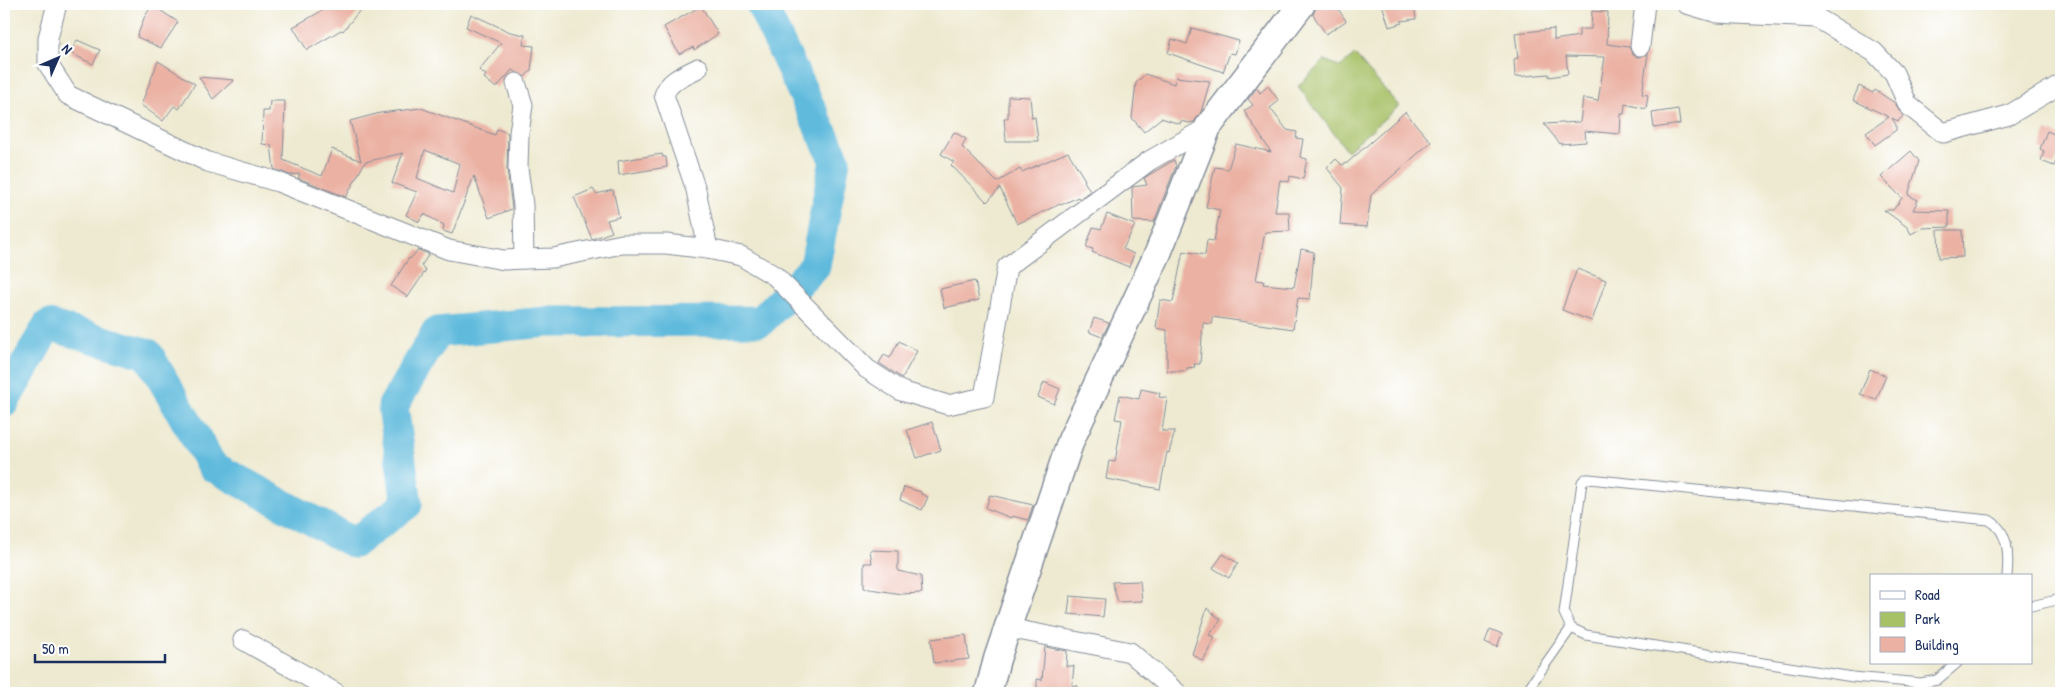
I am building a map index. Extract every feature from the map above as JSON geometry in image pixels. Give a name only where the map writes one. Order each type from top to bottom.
[{"type":"street","points":[[57,4],[48,38],[48,64],[68,95],[208,162],[278,182],[450,250],[504,260],[552,258],[622,244],[666,244],[708,249],[741,256],[775,276],[812,311],[867,369],[901,391],[948,405],[984,397],[1008,267],[1149,161],[1208,127]]},
{"type":"street","points":[[988,693],[1071,440],[1158,253],[1208,127],[1302,4]]},
{"type":"street","points":[[1640,46],[1645,4]]},
{"type":"street","points":[[1686,4],[1717,13],[1817,18],[1874,52],[1894,73],[1908,105],[1943,133],[2009,115],[2061,84]]},
{"type":"street","points":[[698,68],[672,82],[666,88],[664,95],[696,190],[708,249]]},
{"type":"street","points":[[516,83],[523,105],[518,133],[518,168],[523,205],[524,259]]},
{"type":"street","points":[[1008,628],[1130,652],[1177,693]]},
{"type":"street","points":[[243,640],[336,693]]},
{"type":"lane","points":[[1956,664],[1937,680],[1921,682],[1853,677],[1586,635],[1571,628],[1564,613],[1582,482],[1586,478],[1989,520],[1996,524],[2006,540],[2007,574]]},
{"type":"lane","points":[[2032,606],[2061,599]]},
{"type":"lane","points":[[1525,693],[1571,628]]},
{"type":"green space","points":[[1355,55],[1399,106],[1347,151],[1298,86],[1325,60],[1340,67]]},
{"type":"building","points":[[324,4],[365,4],[343,31],[341,30],[307,50],[293,27],[325,9]]},
{"type":"building","points":[[1317,4],[1335,4],[1346,21],[1326,34],[1313,15]]},
{"type":"building","points":[[1382,4],[1414,4],[1416,19],[1401,21],[1402,23],[1389,27]]},
{"type":"building","points":[[152,5],[178,22],[161,48],[137,37],[144,18]]},
{"type":"building","points":[[701,6],[718,34],[694,50],[693,47],[679,54],[664,27]]},
{"type":"building","points":[[1592,11],[1608,12],[1607,44],[1629,47],[1633,55],[1638,57],[1648,54],[1642,94],[1648,95],[1646,109],[1625,104],[1624,114],[1621,114],[1620,134],[1585,131],[1586,142],[1560,144],[1544,124],[1580,122],[1583,98],[1598,101],[1605,57],[1566,56],[1568,74],[1549,77],[1549,74],[1515,77],[1514,59],[1518,58],[1515,33],[1554,29],[1554,40],[1579,36],[1579,29],[1591,29]]},
{"type":"building","points":[[471,14],[510,32],[525,35],[523,45],[534,46],[531,70],[525,77],[512,70],[496,88],[484,78],[486,75],[479,70],[501,43],[466,27]]},
{"type":"building","points":[[1192,28],[1239,41],[1235,54],[1230,53],[1223,72],[1168,53],[1172,39],[1187,44]]},
{"type":"building","points":[[77,40],[100,50],[93,64],[70,53]]},
{"type":"building","points":[[158,61],[195,84],[179,109],[174,106],[163,121],[141,105]]},
{"type":"building","points":[[1145,74],[1174,84],[1176,77],[1210,81],[1201,112],[1194,122],[1181,121],[1180,124],[1161,118],[1144,132],[1132,118],[1136,83]]},
{"type":"building","points":[[199,77],[234,80],[213,99]]},
{"type":"building","points":[[1268,86],[1279,101],[1270,108],[1287,130],[1297,132],[1296,138],[1303,139],[1300,157],[1307,159],[1303,179],[1290,176],[1289,182],[1280,180],[1275,212],[1289,212],[1290,231],[1265,232],[1256,280],[1264,281],[1263,284],[1294,287],[1301,249],[1314,252],[1310,299],[1298,298],[1293,329],[1212,317],[1212,324],[1203,323],[1200,364],[1194,364],[1195,367],[1187,368],[1187,371],[1167,371],[1167,330],[1156,328],[1160,300],[1173,302],[1183,251],[1205,255],[1207,240],[1214,241],[1220,210],[1206,207],[1215,167],[1228,169],[1236,144],[1271,152],[1244,111],[1253,105],[1248,99],[1257,88],[1260,93]]},
{"type":"building","points":[[1859,86],[1873,93],[1875,90],[1895,103],[1903,116],[1898,121],[1892,118],[1896,125],[1896,130],[1875,145],[1866,133],[1889,117],[1853,100]]},
{"type":"building","points":[[1008,96],[1030,97],[1032,118],[1035,117],[1038,141],[1006,141],[1004,118],[1008,118]]},
{"type":"building","points":[[270,101],[285,101],[283,160],[322,176],[332,149],[361,161],[350,121],[380,113],[421,108],[495,135],[497,129],[508,133],[507,169],[512,209],[489,218],[474,176],[452,234],[443,231],[444,225],[424,214],[419,222],[406,215],[417,192],[392,183],[403,153],[365,162],[346,197],[298,178],[300,174],[290,175],[274,169],[271,145],[262,144],[263,111],[269,111]],"holes":[[[425,150],[460,164],[453,193],[417,178]]]},
{"type":"building","points":[[1678,109],[1680,124],[1654,128],[1652,113]]},
{"type":"building","points":[[1405,112],[1431,142],[1371,195],[1367,227],[1340,225],[1343,188],[1327,168],[1336,159],[1342,165],[1347,163]]},
{"type":"building","points":[[2047,131],[2061,137],[2061,150],[2054,166],[2041,161],[2044,151],[2040,149]]},
{"type":"building","points":[[954,132],[966,139],[962,147],[997,182],[1020,169],[1022,172],[1068,152],[1090,191],[1079,199],[1078,197],[1060,204],[1017,224],[1000,188],[987,202],[951,165],[954,162],[941,154]]},
{"type":"building","points":[[1911,151],[1919,161],[1908,195],[1918,200],[1913,210],[1949,211],[1949,227],[1922,228],[1911,234],[1907,227],[1884,210],[1893,210],[1902,198],[1881,177]]},
{"type":"building","points":[[662,154],[663,157],[666,157],[667,167],[619,175],[618,161]]},
{"type":"building","points":[[1174,160],[1176,166],[1154,222],[1133,221],[1132,187],[1147,185],[1144,178]]},
{"type":"building","points":[[593,189],[596,194],[613,190],[619,217],[607,220],[612,232],[592,239],[574,197]]},
{"type":"building","points":[[1107,214],[1135,225],[1123,249],[1134,254],[1129,267],[1092,252],[1093,249],[1086,247],[1093,227],[1101,229]]},
{"type":"building","points":[[1938,230],[1962,230],[1963,257],[1939,258]]},
{"type":"building","points":[[418,250],[429,254],[421,266],[426,270],[408,297],[391,286],[409,258]]},
{"type":"building","points":[[1577,269],[1606,280],[1592,321],[1562,310]]},
{"type":"building","points":[[975,281],[979,300],[944,308],[940,289]]},
{"type":"building","points":[[1094,318],[1109,323],[1102,337],[1089,332]]},
{"type":"building","points":[[899,341],[917,351],[902,378],[879,363],[884,355],[890,358]]},
{"type":"building","points":[[1870,369],[1886,376],[1876,400],[1860,394]]},
{"type":"building","points":[[1044,382],[1060,389],[1054,404],[1038,397]]},
{"type":"building","points":[[1141,389],[1160,393],[1159,397],[1167,398],[1162,431],[1175,431],[1169,453],[1167,452],[1160,489],[1106,479],[1109,461],[1115,462],[1122,420],[1115,419],[1120,395],[1139,399]]},
{"type":"building","points":[[932,422],[941,450],[917,458],[907,430]]},
{"type":"building","points":[[904,487],[921,492],[921,494],[928,497],[922,510],[900,500]]},
{"type":"building","points":[[990,495],[1033,505],[1028,520],[1012,516],[1011,518],[986,508]]},
{"type":"building","points":[[870,550],[898,551],[898,571],[921,576],[922,593],[901,594],[864,588],[864,563],[872,563]]},
{"type":"building","points":[[1223,554],[1238,563],[1229,578],[1213,568]]},
{"type":"building","points":[[1140,581],[1142,601],[1118,602],[1112,582]]},
{"type":"building","points":[[1070,596],[1105,599],[1103,617],[1068,614]]},
{"type":"building","points":[[1207,608],[1221,620],[1209,635],[1215,637],[1203,661],[1192,654]]},
{"type":"building","points":[[1490,629],[1502,634],[1497,647],[1485,642]]},
{"type":"building","points":[[966,635],[969,659],[934,663],[931,639]]},
{"type":"building","points":[[1045,647],[1067,651],[1066,666],[1074,666],[1072,685],[1078,686],[1077,693],[1037,693],[1037,679],[1042,680]]},
{"type":"waterway","points":[[4,402],[48,325],[148,354],[212,466],[354,543],[407,504],[393,406],[437,332],[547,322],[761,321],[815,266],[835,160],[761,4]]}]
